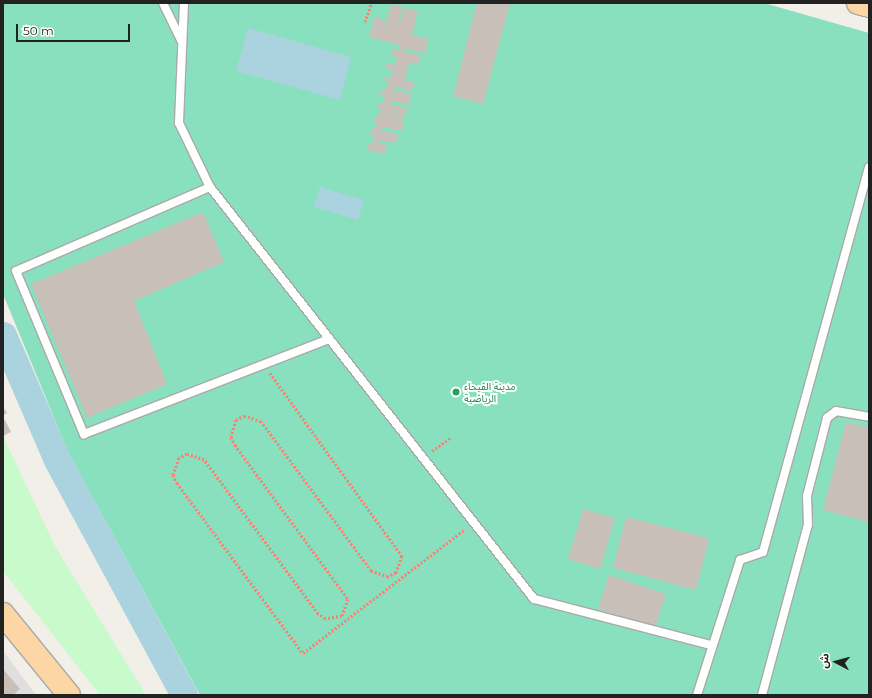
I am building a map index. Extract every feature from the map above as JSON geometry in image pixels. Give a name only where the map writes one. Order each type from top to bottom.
[{"type":"main road","points":[[858,3],[869,6]]},
{"type":"main road","points":[[3,614],[69,695]]},
{"type":"main road","points":[[3,637],[50,695]]},
{"type":"lane","points":[[163,3],[183,42]]},
{"type":"lane","points":[[184,3],[179,123],[210,187],[534,599],[710,645]]},
{"type":"lane","points":[[697,695],[710,645],[740,560],[763,552],[869,167]]},
{"type":"lane","points":[[210,187],[16,272],[84,434],[329,339]]},
{"type":"lane","points":[[762,695],[808,526],[807,496],[827,418],[836,411],[869,417]]},
{"type":"path","points":[[365,22],[371,3]]},
{"type":"path","points":[[264,364],[402,556],[396,573],[388,577],[371,571],[261,422],[245,416],[236,420],[231,432],[234,445],[348,599],[342,616],[325,619],[318,614],[204,460],[187,454],[179,458],[173,470],[177,483],[303,652],[474,522]]},
{"type":"path","points":[[423,458],[451,437]]},
{"type":"shaded area","points":[[3,651],[36,695],[3,695]]},
{"type":"green space","name":"مدينة الفيحاء الرياضية","points":[[3,3],[764,3],[869,33],[869,695],[200,695],[69,454],[3,294]]},
{"type":"green space","points":[[3,436],[55,546],[146,695],[100,695],[3,571]]},
{"type":"water","points":[[248,28],[351,57],[340,100],[236,71]]},
{"type":"water","points":[[320,187],[364,200],[358,220],[314,207]]},
{"type":"building","points":[[477,3],[510,3],[483,104],[453,96]]},
{"type":"building","points":[[391,4],[403,7],[397,31],[405,8],[418,11],[412,35],[428,39],[425,53],[403,48],[403,51],[420,55],[418,65],[409,63],[405,80],[414,82],[412,91],[394,87],[393,90],[411,94],[409,105],[390,101],[390,104],[407,108],[404,118],[387,114],[404,120],[402,131],[382,127],[381,131],[398,134],[396,143],[380,140],[380,143],[387,145],[385,154],[367,150],[367,145],[373,143],[374,137],[369,133],[378,124],[373,121],[381,111],[376,104],[383,104],[385,98],[379,93],[389,85],[383,78],[391,78],[393,71],[385,68],[387,63],[395,65],[397,58],[391,54],[392,49],[398,51],[399,45],[369,37],[374,17],[385,20],[384,31]]},
{"type":"building","points":[[203,212],[224,262],[134,301],[167,384],[87,418],[31,284]]},
{"type":"building","points":[[3,407],[7,413],[3,415]]},
{"type":"building","points":[[5,420],[11,432],[3,436],[3,421]]},
{"type":"building","points":[[846,422],[869,428],[869,522],[823,510]]},
{"type":"building","points":[[583,509],[615,518],[600,569],[568,559]]},
{"type":"building","points":[[626,517],[709,538],[696,590],[613,568]]},
{"type":"building","points":[[609,575],[666,594],[655,628],[598,609]]},
{"type":"building","points":[[3,669],[20,689],[13,695],[3,695]]},
{"type":"waterway","points":[[3,335],[57,460],[184,695]]},
{"type":"place","name":"مدينة الفيحاء الرياضية","points":[[456,392]]}]
